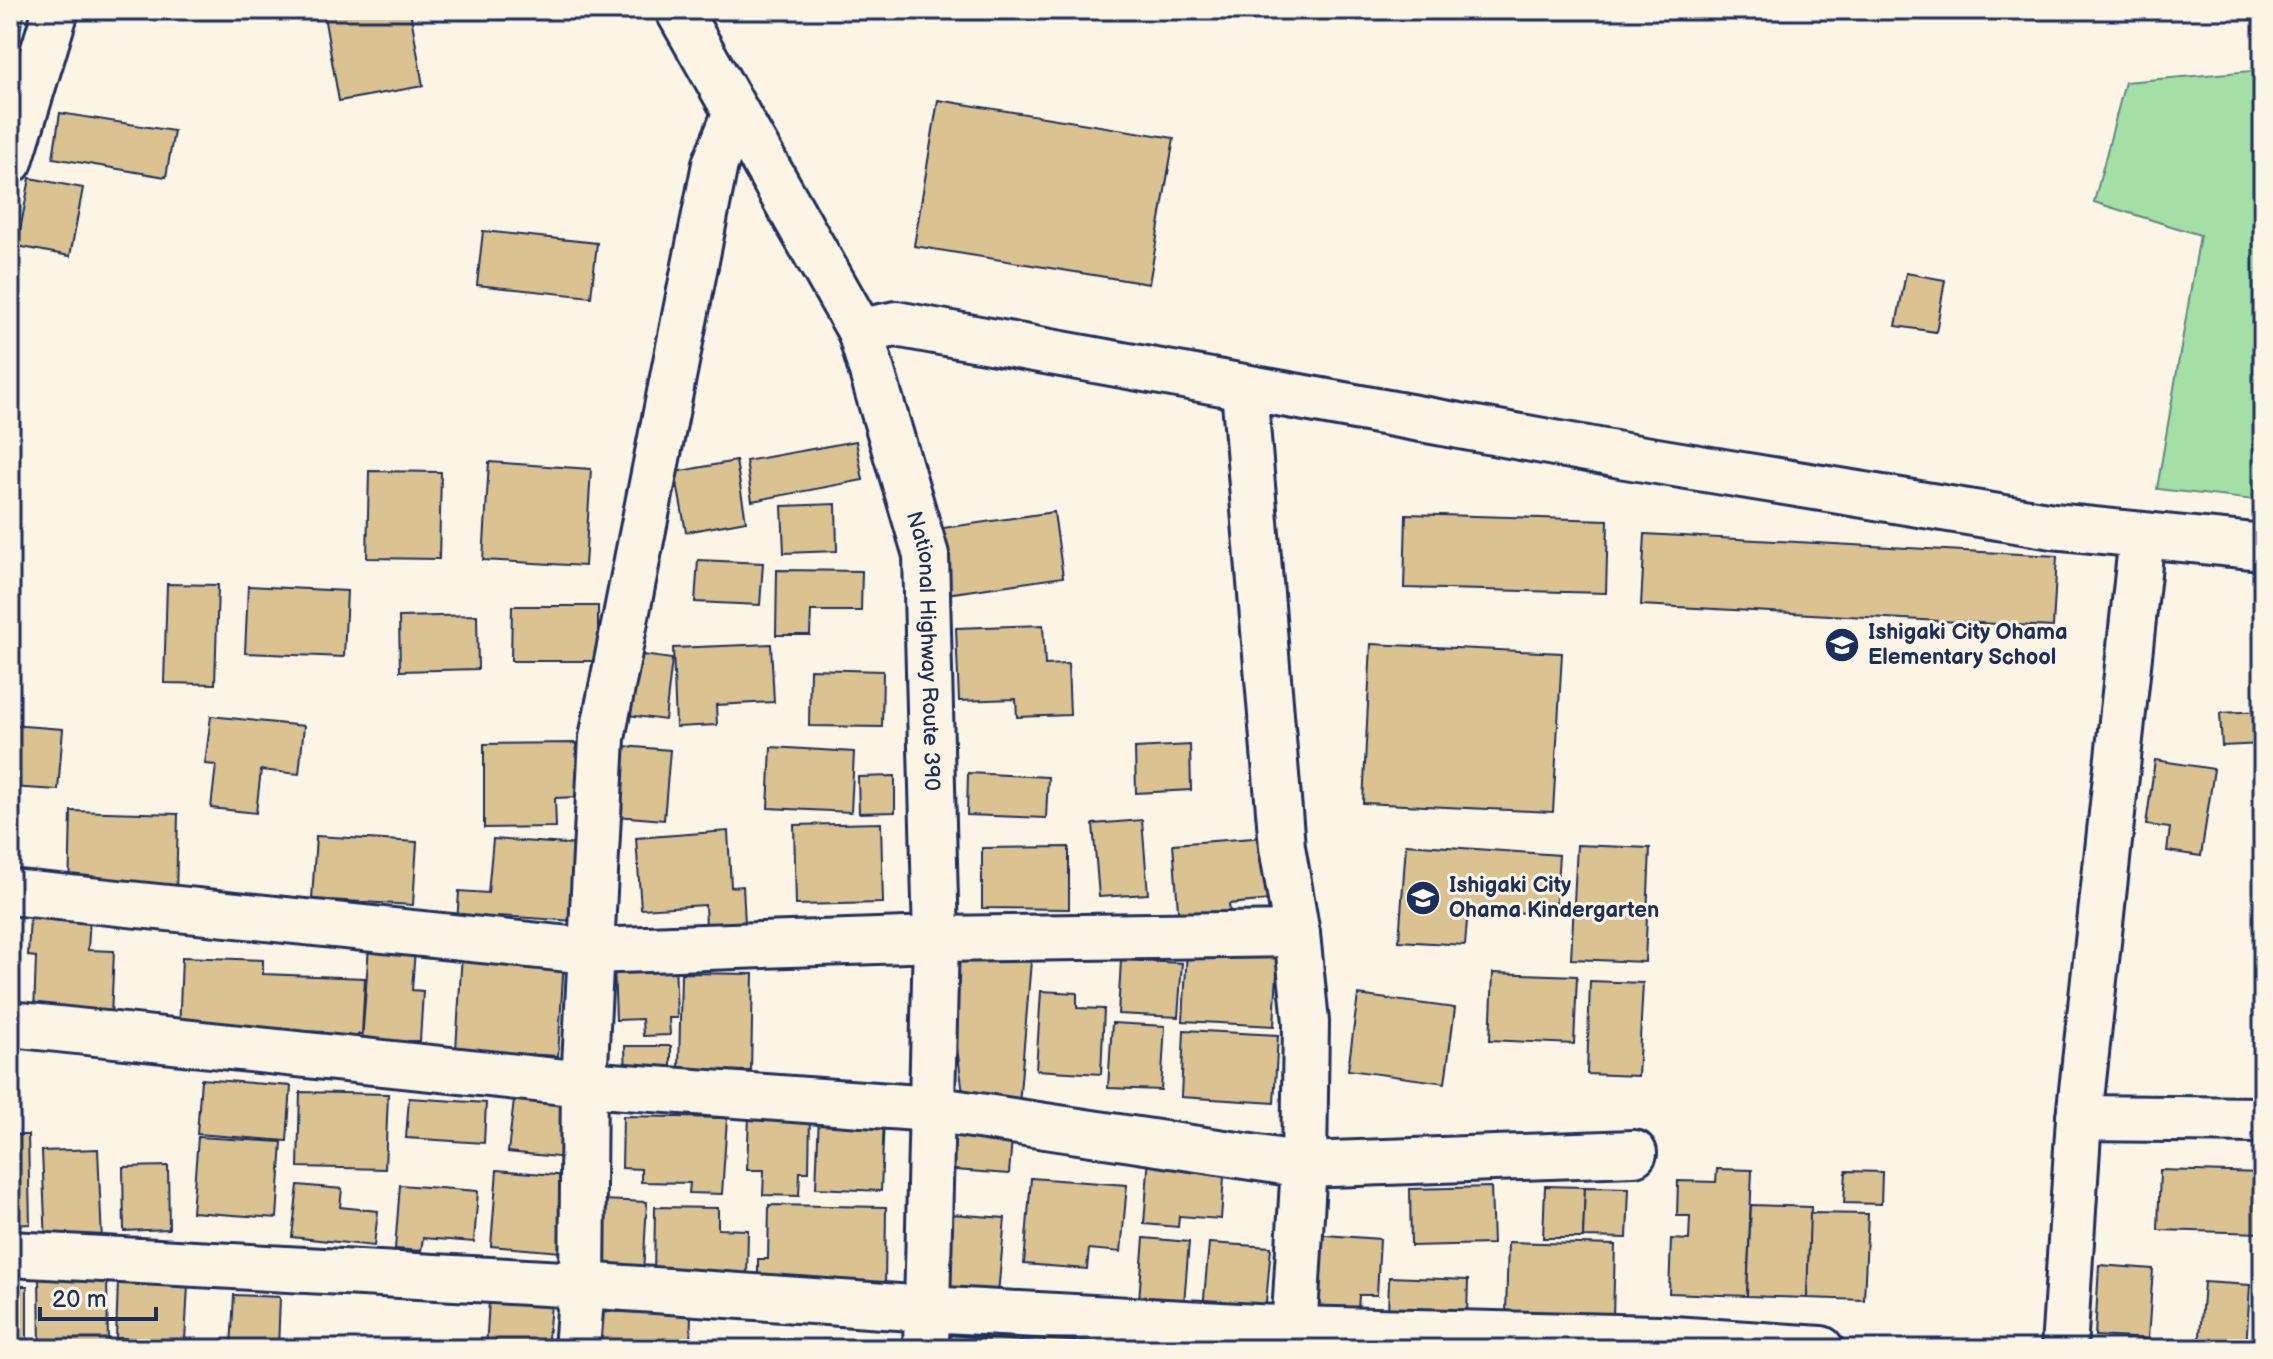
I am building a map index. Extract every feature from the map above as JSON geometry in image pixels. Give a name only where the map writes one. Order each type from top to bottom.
[{"type":"main road","points":[[10,161],[56,10]]},
{"type":"main road","name":"National Highway Route 390","points":[[678,10],[860,331],[926,555],[936,939],[927,1329]]},
{"type":"main road","points":[[577,1349],[582,1285],[589,951],[602,738],[715,164],[736,112]]},
{"type":"main road","points":[[860,331],[896,324],[1244,389],[2053,526],[2263,547]]},
{"type":"main road","points":[[1244,389],[1282,847],[1297,934],[1306,1022],[1304,1165],[1294,1339]]},
{"type":"main road","points":[[2064,1349],[2079,1118],[2142,536]]},
{"type":"main road","points":[[10,892],[589,951],[936,939],[1297,934]]},
{"type":"main road","points":[[10,1024],[584,1084],[932,1109],[1304,1165],[1634,1153]]},
{"type":"main road","points":[[2079,1118],[2263,1120]]},
{"type":"main road","points":[[10,1254],[582,1285],[927,1329],[1821,1349]]},
{"type":"green space","points":[[10,10],[26,10],[10,65]]},
{"type":"green space","points":[[2263,70],[2263,501],[2157,489],[2200,235],[2094,202],[2125,82]]},
{"type":"building","points":[[323,10],[410,10],[423,86],[339,101]]},
{"type":"building","points":[[938,100],[1174,138],[1149,284],[914,246]]},
{"type":"building","points":[[60,113],[174,131],[166,177],[53,158]]},
{"type":"building","points":[[30,178],[83,188],[70,256],[17,246]]},
{"type":"building","points":[[483,231],[597,243],[591,297],[477,285]]},
{"type":"building","points":[[1906,273],[1945,280],[1936,332],[1896,326]]},
{"type":"building","points":[[856,441],[863,480],[752,501],[746,461]]},
{"type":"building","points":[[736,461],[746,521],[686,532],[675,472]]},
{"type":"building","points":[[489,462],[591,469],[585,566],[483,560]]},
{"type":"building","points":[[369,471],[441,472],[439,559],[367,558]]},
{"type":"building","points":[[836,504],[837,551],[784,553],[782,506]]},
{"type":"building","points":[[1054,512],[1063,577],[946,594],[936,529]]},
{"type":"building","points":[[1406,514],[1608,520],[1606,593],[1404,588]]},
{"type":"building","points":[[1645,534],[2057,556],[2053,627],[1641,605]]},
{"type":"building","points":[[698,560],[763,563],[760,605],[695,602]]},
{"type":"building","points":[[777,570],[862,571],[861,611],[811,611],[810,635],[776,635]]},
{"type":"building","points":[[167,584],[218,585],[215,684],[164,683]]},
{"type":"building","points":[[248,586],[347,591],[344,657],[245,653]]},
{"type":"building","points":[[512,606],[598,606],[598,661],[511,661]]},
{"type":"building","points":[[477,615],[478,669],[400,671],[399,617]]},
{"type":"building","points":[[1043,625],[1045,665],[1068,664],[1070,715],[1017,717],[1016,699],[959,701],[956,628]]},
{"type":"building","points":[[771,644],[774,702],[716,705],[717,725],[676,727],[673,648]]},
{"type":"building","points":[[1371,644],[1562,653],[1553,812],[1363,803]]},
{"type":"building","points":[[635,654],[672,659],[665,720],[627,715]]},
{"type":"building","points":[[810,669],[883,671],[882,727],[809,726]]},
{"type":"building","points":[[2263,711],[2263,744],[2222,746],[2220,713]]},
{"type":"building","points":[[211,716],[304,726],[299,774],[261,770],[256,813],[211,808],[216,765],[205,764]]},
{"type":"building","points":[[10,725],[63,729],[58,790],[10,787]]},
{"type":"building","points":[[576,743],[577,797],[555,798],[556,827],[484,828],[484,744]]},
{"type":"building","points":[[1190,745],[1191,790],[1136,793],[1135,748]]},
{"type":"building","points":[[623,746],[670,750],[664,820],[617,816]]},
{"type":"building","points":[[771,747],[854,752],[851,812],[768,808]]},
{"type":"building","points":[[2155,760],[2214,769],[2201,856],[2167,851],[2170,828],[2146,825]]},
{"type":"building","points":[[968,773],[1048,777],[1046,818],[967,815]]},
{"type":"building","points":[[895,776],[895,812],[859,813],[858,777]]},
{"type":"building","points":[[71,811],[178,814],[176,897],[69,895]]},
{"type":"building","points":[[1142,820],[1148,894],[1099,897],[1093,824]]},
{"type":"building","points":[[881,823],[883,903],[796,905],[794,825]]},
{"type":"building","points":[[728,831],[731,887],[743,886],[745,924],[706,927],[705,905],[641,909],[636,838]]},
{"type":"building","points":[[316,836],[417,842],[413,905],[312,899]]},
{"type":"building","points":[[1266,837],[1271,900],[1229,904],[1231,919],[1179,923],[1173,844]]},
{"type":"building","points":[[493,839],[581,845],[575,921],[498,916],[497,927],[457,925],[459,891],[488,893]]},
{"type":"building","points":[[1406,844],[1559,855],[1555,915],[1468,909],[1465,945],[1399,941]]},
{"type":"building","points":[[1577,845],[1650,848],[1645,962],[1571,959]]},
{"type":"building","points":[[1069,847],[1069,909],[982,908],[982,848]]},
{"type":"building","points":[[30,914],[90,916],[88,950],[114,951],[111,1016],[34,1014],[36,957],[28,956]]},
{"type":"building","points":[[369,946],[415,949],[412,990],[423,991],[420,1041],[408,1041],[407,1059],[361,1056]]},
{"type":"building","points":[[1187,950],[1278,955],[1274,1026],[1183,1021]]},
{"type":"building","points":[[462,953],[564,959],[558,1056],[456,1050]]},
{"type":"building","points":[[945,955],[1031,961],[1019,1105],[964,1101]]},
{"type":"building","points":[[182,957],[263,960],[263,974],[365,978],[362,1034],[358,1034],[357,1051],[322,1050],[323,1032],[261,1029],[179,1033]]},
{"type":"building","points":[[1121,960],[1182,963],[1178,1017],[1118,1014]]},
{"type":"building","points":[[675,961],[677,1018],[669,1018],[670,1035],[643,1036],[642,1019],[616,1020],[614,964]]},
{"type":"building","points":[[681,973],[753,974],[751,1071],[679,1070]]},
{"type":"building","points":[[1493,973],[1577,976],[1574,1044],[1490,1040]]},
{"type":"building","points":[[1590,981],[1643,983],[1638,1076],[1587,1074]]},
{"type":"building","points":[[1041,991],[1077,993],[1077,1008],[1104,1009],[1101,1074],[1036,1070]]},
{"type":"building","points":[[1358,995],[1455,1008],[1445,1083],[1348,1070]]},
{"type":"building","points":[[1112,1023],[1165,1026],[1161,1090],[1108,1088]]},
{"type":"building","points":[[1184,1030],[1278,1035],[1274,1103],[1181,1097]]},
{"type":"building","points":[[625,1046],[671,1046],[671,1078],[626,1079]]},
{"type":"building","points":[[201,1079],[291,1086],[287,1141],[197,1134]]},
{"type":"building","points":[[300,1092],[388,1094],[385,1169],[298,1167]]},
{"type":"building","points":[[409,1098],[486,1103],[484,1143],[406,1138]]},
{"type":"building","points":[[514,1100],[573,1106],[567,1158],[508,1152]]},
{"type":"building","points":[[819,1114],[884,1117],[881,1191],[816,1188]]},
{"type":"building","points":[[749,1115],[810,1116],[809,1172],[800,1172],[799,1196],[763,1195],[764,1170],[747,1170]]},
{"type":"building","points":[[623,1116],[727,1118],[722,1194],[689,1193],[690,1183],[641,1182],[641,1169],[622,1168]]},
{"type":"building","points":[[945,1120],[1013,1126],[1009,1174],[941,1169]]},
{"type":"building","points":[[10,1135],[28,1135],[30,1224],[10,1225]]},
{"type":"building","points":[[198,1137],[282,1142],[277,1218],[192,1212]]},
{"type":"building","points":[[98,1149],[102,1241],[46,1243],[42,1151]]},
{"type":"building","points":[[1149,1156],[1225,1162],[1221,1219],[1179,1216],[1178,1227],[1144,1224]]},
{"type":"building","points":[[168,1166],[169,1229],[124,1231],[123,1167]]},
{"type":"building","points":[[1717,1169],[1752,1170],[1747,1296],[1669,1293],[1671,1239],[1689,1240],[1690,1216],[1677,1216],[1678,1181],[1716,1182]]},
{"type":"building","points":[[497,1170],[567,1176],[561,1252],[491,1246]]},
{"type":"building","points":[[2160,1170],[2263,1173],[2263,1233],[2158,1230]]},
{"type":"building","points":[[1846,1171],[1882,1172],[1881,1204],[1844,1203]]},
{"type":"building","points":[[1031,1178],[1127,1185],[1121,1252],[1089,1249],[1087,1269],[1024,1264]]},
{"type":"building","points":[[298,1185],[342,1189],[340,1207],[378,1211],[374,1246],[292,1237]]},
{"type":"building","points":[[400,1185],[478,1191],[474,1242],[423,1238],[421,1251],[395,1249]]},
{"type":"building","points":[[1545,1186],[1585,1187],[1583,1238],[1543,1238]]},
{"type":"building","points":[[1491,1187],[1493,1244],[1411,1246],[1410,1189]]},
{"type":"building","points":[[1585,1187],[1629,1188],[1627,1238],[1583,1237]]},
{"type":"building","points":[[602,1200],[647,1202],[643,1274],[598,1272]]},
{"type":"building","points":[[769,1205],[886,1207],[885,1287],[758,1287],[758,1259],[768,1259]]},
{"type":"building","points":[[1751,1205],[1811,1207],[1807,1298],[1747,1296]]},
{"type":"building","points":[[655,1207],[718,1208],[718,1229],[748,1230],[747,1279],[654,1279]]},
{"type":"building","points":[[1810,1213],[1868,1214],[1864,1300],[1807,1298]]},
{"type":"building","points":[[951,1214],[1005,1218],[998,1294],[945,1290]]},
{"type":"building","points":[[1311,1234],[1380,1239],[1377,1295],[1359,1295],[1358,1311],[1307,1308]]},
{"type":"building","points":[[1144,1238],[1189,1242],[1183,1316],[1138,1312]]},
{"type":"building","points":[[1508,1242],[1615,1245],[1613,1317],[1506,1314]]},
{"type":"building","points":[[1209,1243],[1271,1247],[1265,1314],[1203,1309]]},
{"type":"building","points":[[2099,1265],[2153,1269],[2148,1339],[2095,1336]]},
{"type":"building","points":[[107,1276],[108,1346],[40,1348],[39,1277]]},
{"type":"building","points":[[1389,1277],[1468,1280],[1467,1317],[1388,1316]]},
{"type":"building","points":[[118,1281],[188,1285],[185,1341],[116,1338]]},
{"type":"building","points":[[2204,1282],[2250,1285],[2246,1349],[2199,1349]]},
{"type":"building","points":[[10,1286],[27,1286],[27,1349],[10,1349]]},
{"type":"building","points":[[234,1295],[280,1297],[278,1349],[231,1349]]},
{"type":"building","points":[[489,1300],[551,1304],[547,1349],[486,1349]]},
{"type":"building","points":[[592,1311],[691,1314],[690,1349],[591,1349]]},
{"type":"building","points":[[1045,1332],[1108,1337],[1108,1349],[1043,1349]]},
{"type":"building","points":[[948,1335],[1033,1342],[1032,1349],[947,1349]]},
{"type":"place","name":"Ishigaki City Ohama Elementary School","points":[[1842,645]]},
{"type":"place","name":"Ishigaki City Ohama Kindergarten","points":[[1423,898]]}]
